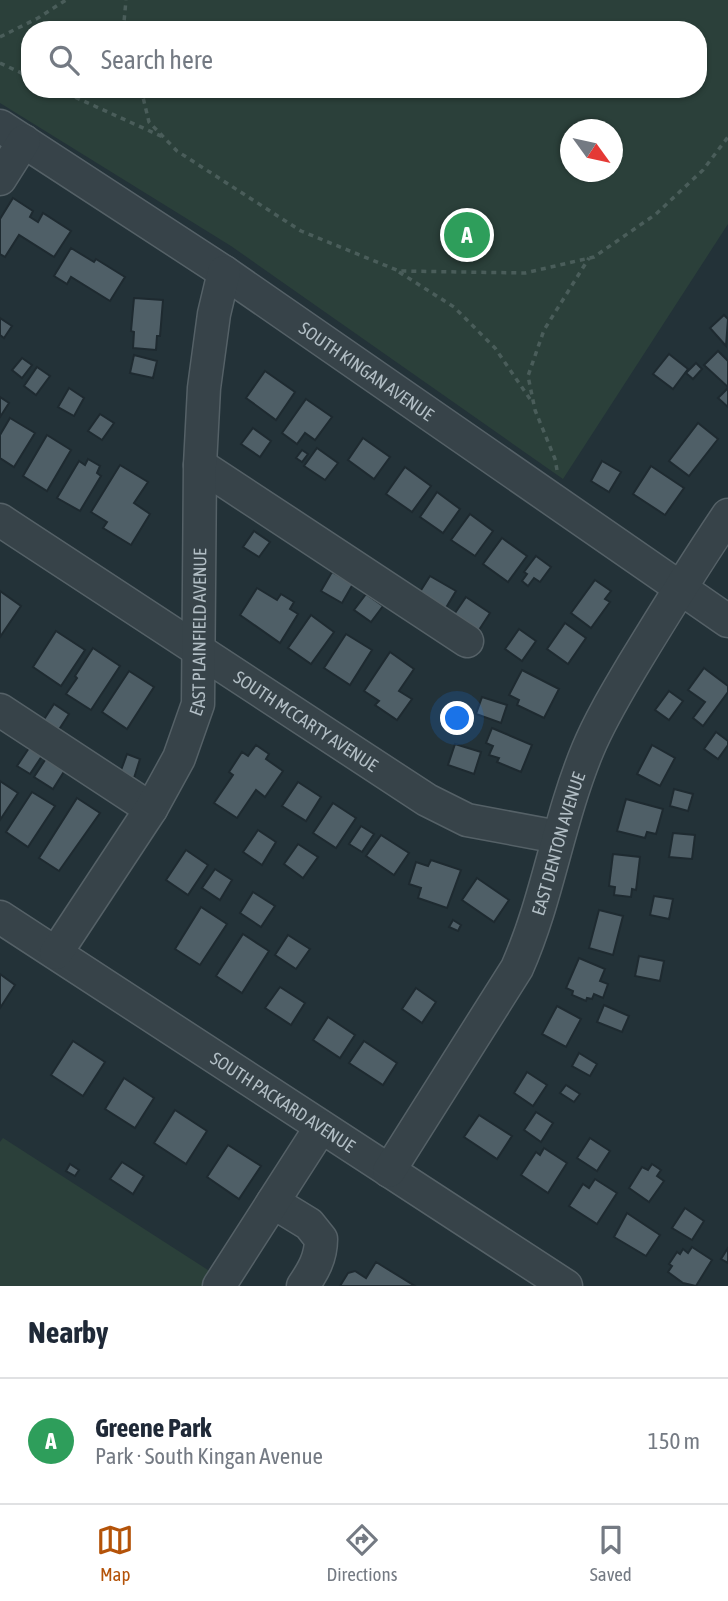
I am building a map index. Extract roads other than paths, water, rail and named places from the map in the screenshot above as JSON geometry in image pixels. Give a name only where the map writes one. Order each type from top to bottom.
[{"type":"street","points":[[0,179],[12,134]]},
{"type":"street","name":"SOUTH KINGAN AVENUE","points":[[12,134],[224,272],[728,621]]},
{"type":"street","name":"EAST PLAINFIELD AVENUE","points":[[55,953],[151,809],[179,758],[198,704],[200,465],[204,388],[214,314],[224,272]]},
{"type":"street","points":[[200,465],[467,641]]},
{"type":"street","name":"EAST DENTON AVENUE","points":[[389,1171],[517,968],[531,937],[558,837],[588,748],[679,589],[728,515]]},
{"type":"street","name":"SOUTH MCCARTY AVENUE","points":[[0,520],[427,800],[467,820],[558,837]]},
{"type":"street","points":[[0,710],[151,809]]},
{"type":"street","name":"SOUTH PACKARD AVENUE","points":[[0,917],[566,1286]]},
{"type":"street","points":[[219,1286],[321,1127]]},
{"type":"street","points":[[273,1202],[309,1224],[321,1239],[321,1251],[315,1269],[303,1286]]},
{"type":"place","name":"Greene Park","points":[[467,235]]}]
